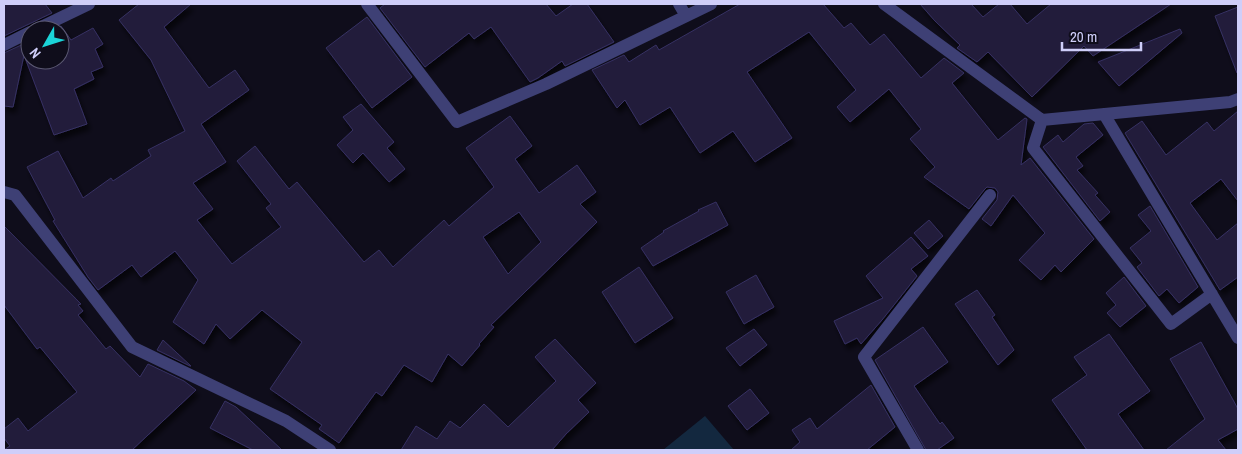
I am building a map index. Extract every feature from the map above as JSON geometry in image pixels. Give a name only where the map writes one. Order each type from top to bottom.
[{"type":"street","points":[[55,20],[88,4]]},
{"type":"street","points":[[367,4],[457,122],[546,84],[711,4]]},
{"type":"street","points":[[679,4],[686,16]]},
{"type":"street","points":[[884,4],[1042,120],[1236,104]]},
{"type":"street","points":[[4,45],[20,37]]},
{"type":"street","points":[[1104,114],[1238,338]]},
{"type":"street","points":[[1042,120],[1033,148],[1171,324],[1212,294]]},
{"type":"street","points":[[4,192],[15,195],[132,347],[286,421],[330,450]]},
{"type":"street","points":[[918,450],[864,357],[990,196]]},
{"type":"water","points":[[705,416],[734,450],[663,450]]},
{"type":"building","points":[[4,4],[45,4],[52,13],[37,20],[20,20],[20,28],[4,36]]},
{"type":"building","points":[[139,4],[191,4],[164,27],[209,88],[235,70],[249,90],[201,124],[226,162],[193,183],[213,209],[197,220],[232,264],[281,227],[266,208],[271,204],[237,161],[255,146],[289,189],[297,182],[364,262],[379,250],[393,267],[444,220],[449,226],[494,187],[466,148],[510,116],[532,146],[515,159],[539,193],[577,165],[596,192],[580,204],[597,222],[491,325],[494,327],[462,366],[448,354],[432,382],[404,365],[382,396],[376,392],[339,443],[319,429],[322,425],[270,389],[302,342],[262,310],[230,339],[216,324],[204,344],[173,322],[198,280],[175,251],[141,277],[132,265],[98,290],[53,221],[55,220],[27,167],[58,151],[83,198],[111,178],[113,181],[151,156],[148,150],[185,131],[151,60],[119,20]],"holes":[[[519,212],[541,242],[508,274],[483,237]]]},
{"type":"building","points":[[385,4],[546,4],[556,16],[573,4],[587,4],[614,42],[565,66],[562,61],[530,82],[491,27],[474,39],[469,33],[425,67],[380,8]]},
{"type":"building","points":[[740,4],[823,4],[844,28],[851,23],[870,45],[884,34],[921,78],[944,58],[964,73],[952,83],[998,140],[1025,118],[1027,119],[1021,165],[1030,158],[1094,239],[1061,272],[1055,265],[1041,280],[1019,260],[1045,233],[1013,195],[991,226],[982,219],[997,200],[998,192],[995,188],[987,187],[969,209],[924,177],[935,167],[910,139],[921,129],[889,89],[850,122],[837,107],[856,90],[809,32],[747,72],[792,138],[755,162],[733,131],[700,153],[670,107],[640,125],[625,100],[617,108],[592,70],[624,55],[629,62],[656,45],[659,50]]},
{"type":"building","points":[[920,4],[971,4],[983,17],[999,4],[1010,4],[1027,24],[1051,4],[1171,4],[1093,56],[1084,46],[1032,97],[988,52],[977,62],[957,48],[960,45]]},
{"type":"building","points":[[1238,7],[1238,72],[1237,73],[1215,16]]},
{"type":"building","points":[[367,17],[412,77],[372,108],[326,48]]},
{"type":"building","points":[[93,28],[103,44],[95,49],[103,67],[91,72],[94,79],[74,89],[87,124],[54,135],[30,70],[70,70],[70,39],[71,40]]},
{"type":"building","points":[[1180,29],[1182,33],[1119,86],[1098,62]]},
{"type":"building","points":[[20,46],[21,70],[13,107],[4,106],[4,53]]},
{"type":"building","points":[[361,104],[394,142],[387,148],[405,169],[389,182],[363,153],[353,163],[337,145],[353,130],[343,117]]},
{"type":"building","points":[[1238,111],[1238,201],[1221,179],[1190,203],[1217,240],[1238,223],[1238,277],[1220,290],[1125,133],[1142,121],[1166,155],[1207,122],[1214,131]]},
{"type":"building","points":[[1093,123],[1103,135],[1076,157],[1083,166],[1077,170],[1098,193],[1095,195],[1110,212],[1100,221],[1043,147],[1058,135],[1063,142],[1084,124]]},
{"type":"building","points":[[716,202],[728,225],[653,266],[641,248],[663,231],[698,210]]},
{"type":"building","points":[[1150,206],[1198,287],[1179,303],[1167,289],[1159,296],[1137,267],[1142,263],[1130,248],[1151,231],[1138,215]]},
{"type":"building","points":[[929,220],[943,236],[928,249],[914,233]]},
{"type":"building","points":[[4,226],[81,304],[78,305],[83,311],[78,315],[106,349],[110,346],[140,377],[148,364],[184,381],[196,390],[132,450],[4,450],[10,446],[4,438],[4,429],[18,418],[28,431],[77,392],[40,347],[37,349],[4,305]]},
{"type":"building","points":[[911,237],[928,256],[911,269],[917,276],[861,344],[857,338],[845,344],[834,321],[883,298],[866,276]]},
{"type":"building","points":[[639,267],[673,318],[635,343],[602,292]]},
{"type":"building","points":[[756,275],[774,307],[744,324],[726,292]]},
{"type":"building","points":[[1124,277],[1146,306],[1120,327],[1107,313],[1116,305],[1106,293]]},
{"type":"building","points":[[977,290],[995,315],[992,317],[1014,350],[998,365],[955,304]]},
{"type":"building","points":[[923,327],[948,362],[914,386],[940,424],[942,422],[954,438],[937,450],[926,450],[875,360]]},
{"type":"building","points":[[754,329],[767,345],[740,366],[726,348]]},
{"type":"building","points":[[1109,334],[1150,391],[1118,414],[1144,450],[1087,450],[1052,400],[1087,375],[1074,357]]},
{"type":"building","points":[[555,339],[596,383],[578,400],[589,412],[552,450],[401,450],[416,426],[437,439],[450,421],[460,428],[484,404],[508,427],[556,381],[535,357]]},
{"type":"building","points":[[163,340],[191,366],[157,350]]},
{"type":"building","points":[[1201,342],[1238,409],[1238,429],[1218,440],[1226,450],[1166,450],[1205,419],[1170,359]]},
{"type":"building","points":[[871,385],[895,427],[867,450],[791,450],[800,442],[792,430],[810,418],[817,429]]},
{"type":"building","points":[[750,389],[769,413],[747,430],[728,406]]},
{"type":"building","points":[[225,401],[236,407],[282,450],[253,450],[210,428]]}]
